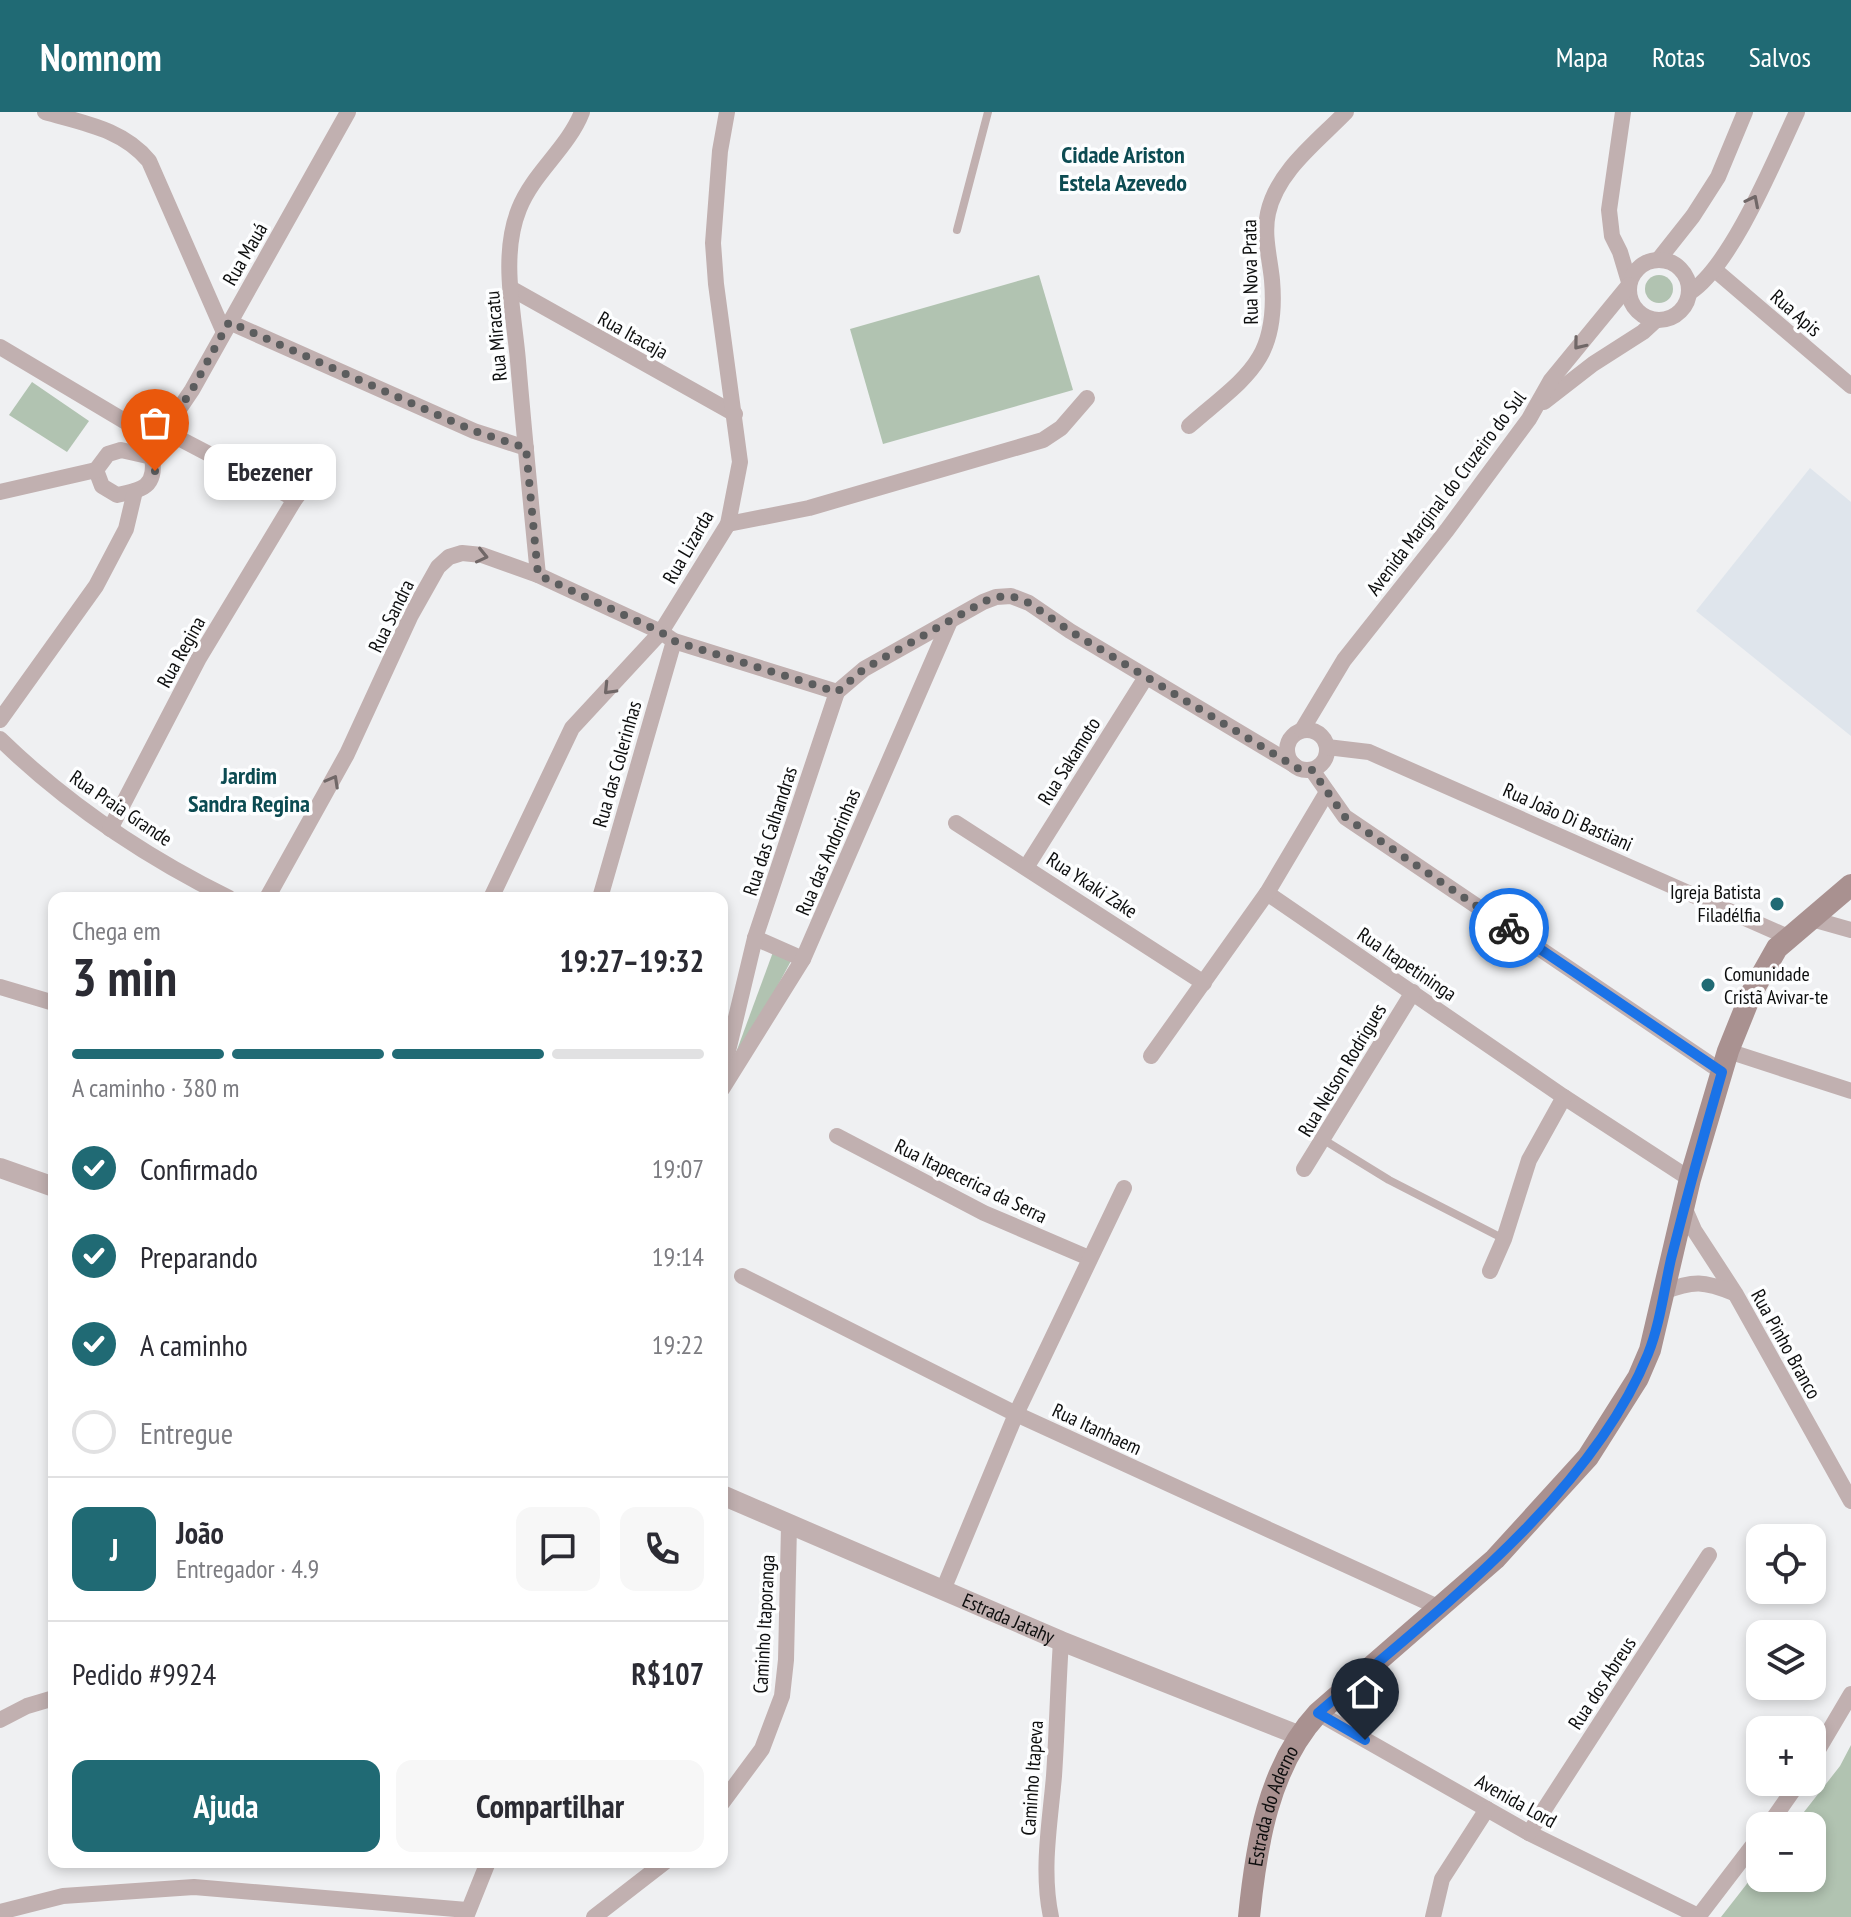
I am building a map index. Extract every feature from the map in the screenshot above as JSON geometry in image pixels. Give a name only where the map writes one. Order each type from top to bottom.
[{"type":"main road","name":"Estrada do Aderno","points":[[1249,1917],[1254,1865],[1273,1791],[1298,1735],[1318,1713],[1495,1559],[1588,1457],[1638,1378],[1650,1350],[1690,1179],[1725,1061],[1751,994],[1777,948],[1851,885]]},
{"type":"street","points":[[45,112],[102,128],[119,135],[140,150],[149,161],[226,326],[474,431],[526,448]]},
{"type":"street","name":"Rua Mauá","points":[[148,455],[192,390],[348,112]]},
{"type":"street","name":"Rua Miracatu","points":[[538,575],[512,289],[511,238],[519,208],[552,157],[576,128],[582,112]]},
{"type":"street","name":"Rua Lizarda","points":[[494,892],[572,728],[668,636],[728,524],[740,462],[713,243],[720,151],[727,112]]},
{"type":"street","name":"Rua Nova Prata","points":[[1189,426],[1232,391],[1259,361],[1271,336],[1274,303],[1266,231],[1268,212],[1275,192],[1287,173],[1346,112]]},
{"type":"street","points":[[1623,112],[1609,210],[1612,236],[1620,252],[1632,304],[1638,312],[1656,320],[1666,319],[1681,310],[1689,293],[1715,270],[1743,222],[1797,112]]},
{"type":"street","points":[[1629,283],[1637,268],[1655,260],[1693,216],[1718,177],[1745,112]]},
{"type":"street","points":[[1620,252],[1677,266],[1684,273],[1689,293]]},
{"type":"street","name":"Rua Apis","points":[[1715,270],[1851,386]]},
{"type":"street","name":"Avenida Marginal do Cruzeiro do Sul","points":[[1302,730],[1344,660],[1447,530],[1536,408],[1551,380],[1629,283]]},
{"type":"street","name":"Rua Itacaja","points":[[512,289],[735,414]]},
{"type":"street","points":[[1536,408],[1656,320]]},
{"type":"street","points":[[0,347],[162,436],[295,499]]},
{"type":"street","points":[[728,524],[809,508],[1043,440],[1061,428],[1087,398]]},
{"type":"street","points":[[0,492],[96,470],[108,454],[121,450],[152,457],[155,471],[148,483],[135,491],[117,495],[102,486],[96,470]]},
{"type":"street","name":"Rua Regina","points":[[110,829],[199,658],[295,499],[312,478]]},
{"type":"street","points":[[0,720],[96,586],[126,529],[135,491]]},
{"type":"street","name":"Rua Sandra","points":[[270,892],[347,754],[411,615],[438,567],[449,557],[462,553],[482,555],[538,575],[668,636],[837,692]]},
{"type":"street","points":[[837,692],[864,669],[983,602],[1011,596],[1029,603],[1299,769],[1312,770],[1326,759],[1325,741],[1315,731],[1302,730],[1288,743],[1287,755],[1294,765]]},
{"type":"street","name":"Rua das Andorinhas","points":[[728,1079],[803,959],[950,621]]},
{"type":"street","name":"Rua das Colerinhas","points":[[602,892],[668,636]]},
{"type":"street","name":"Rua Sakamoto","points":[[1027,866],[1146,677]]},
{"type":"street","name":"Rua das Calhandras","points":[[728,1051],[755,938],[837,692]]},
{"type":"street","name":"Rua Praia Grande","points":[[0,739],[79,808],[219,892]]},
{"type":"street","name":"Rua João Di Bastiani","points":[[1327,747],[1369,752],[1788,937]]},
{"type":"street","points":[[1312,770],[1345,817],[1725,1061],[1851,1091]]},
{"type":"street","points":[[1151,1056],[1267,893],[1327,792]]},
{"type":"street","name":"Rua Ykaki Zake","points":[[956,823],[1204,983]]},
{"type":"street","name":"Rua Itapetininga","points":[[1267,893],[1564,1097],[1690,1179]]},
{"type":"street","points":[[1812,919],[1851,930]]},
{"type":"street","points":[[755,938],[803,959]]},
{"type":"street","points":[[0,987],[48,1001]]},
{"type":"street","name":"Rua Nelson Rodrigues","points":[[1304,1169],[1413,992]]},
{"type":"street","points":[[1490,1271],[1504,1239],[1532,1152],[1564,1097]]},
{"type":"street","name":"Rua Itapecerica da Serra","points":[[837,1136],[984,1213],[1089,1258]]},
{"type":"street","points":[[0,1168],[48,1185]]},
{"type":"street","points":[[943,1590],[1016,1414],[1124,1188]]},
{"type":"street","name":"Rua Pinho Branco","points":[[1684,1207],[1694,1230],[1735,1293],[1851,1501]]},
{"type":"street","name":"Rua Itanhaem","points":[[742,1276],[1016,1414],[1440,1608]]},
{"type":"street","points":[[1663,1292],[1698,1282],[1735,1293]]},
{"type":"street","name":"Estrada Jatahy","points":[[728,1498],[1061,1641],[1298,1735]]},
{"type":"street","name":"Caminho Itaporanga","points":[[728,1795],[762,1749],[782,1696],[786,1660],[789,1526]]},
{"type":"street","name":"Rua dos Abreus","points":[[1529,1833],[1709,1555]]},
{"type":"street","name":"Caminho Itapeva","points":[[1051,1917],[1046,1893],[1046,1861],[1061,1641]]},
{"type":"street","points":[[1826,1736],[1851,1694]]},
{"type":"street","points":[[0,1720],[27,1706],[48,1700]]},
{"type":"street","name":"Avenida Lord","points":[[1318,1713],[1529,1833],[1698,1917]]},
{"type":"street","points":[[1433,1917],[1442,1879],[1487,1809]]},
{"type":"street","points":[[1698,1917],[1746,1854]]},
{"type":"street","points":[[0,1912],[63,1896],[194,1887],[467,1914],[486,1868]]},
{"type":"street","points":[[594,1917],[657,1868]]},
{"type":"lane","points":[[957,230],[988,112]]},
{"type":"lane","points":[[1324,1140],[1389,1180],[1504,1239]]},
{"type":"shaded area","points":[[1810,468],[1851,502],[1851,736],[1696,611]]},
{"type":"green space","points":[[1039,275],[1073,390],[883,444],[850,329]]},
{"type":"green space","points":[[1659,275],[1669,279],[1673,289],[1669,299],[1659,303],[1649,299],[1645,289],[1649,279]]},
{"type":"green space","points":[[32,382],[89,421],[67,452],[9,415]]},
{"type":"green space","points":[[773,952],[792,959],[728,1079]]},
{"type":"green space","points":[[1851,1745],[1851,1917],[1721,1917],[1746,1885],[1746,1892],[1826,1892],[1826,1812],[1804,1812],[1816,1796],[1826,1796],[1826,1784]]},
{"type":"way so far","points":[[155,471],[152,457],[148,455],[192,390],[229,322],[474,431],[526,448],[538,575],[661,632],[674,641],[837,692],[864,669],[983,602],[1011,596],[1029,603],[1299,769],[1312,770],[1345,817],[1509,928]]},
{"type":"place","name":"Ebezener","points":[[155,471]]},
{"type":"place","name":"Igreja Batista Filadélfia","points":[[1777,904]]},
{"type":"place","name":"Comunidade Cristã Avivar-te","points":[[1708,985]]},
{"type":"district","name":"Cidade Ariston Estela Azevedo","points":[[1123,169]]},
{"type":"district","name":"Jardim Sandra Regina","points":[[249,790]]},
{"type":"route","points":[[1365,1740],[1318,1713],[1495,1559],[1588,1457],[1638,1378],[1650,1350],[1690,1179],[1722,1072],[1509,928]]}]
